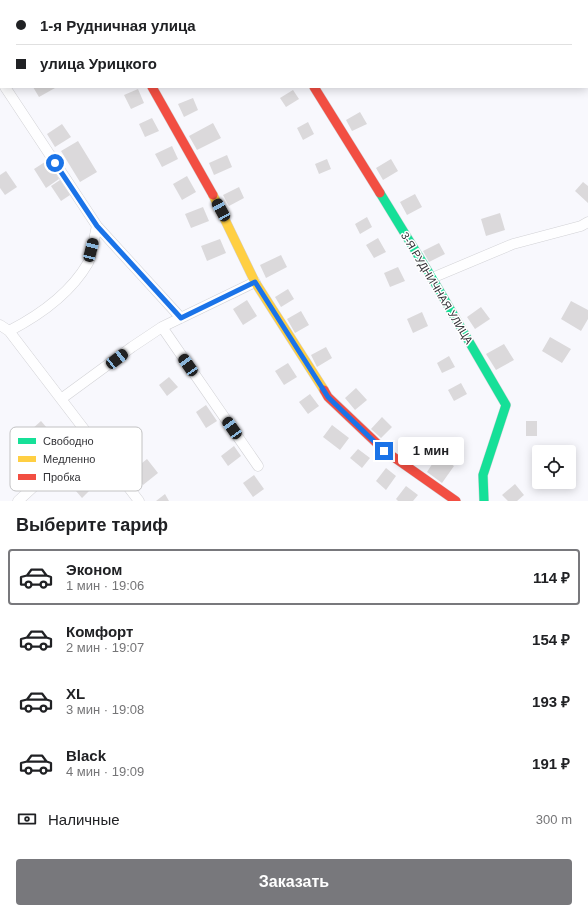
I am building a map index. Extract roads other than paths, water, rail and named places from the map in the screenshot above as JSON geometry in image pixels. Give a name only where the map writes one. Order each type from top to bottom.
[{"type":"street","points":[[6,88],[97,226],[181,318]]},
{"type":"street","points":[[153,88],[221,210],[255,282],[328,397],[384,451],[456,501]]},
{"type":"street","name":"3-Я РУДНИЧНАЯ УЛИЦА","points":[[315,88],[432,278],[506,405],[483,475],[484,501]]},
{"type":"street","points":[[432,278],[513,244],[581,226],[588,222]]},
{"type":"street","points":[[9,331],[32,320],[61,297],[88,262],[97,226]]},
{"type":"street","points":[[61,399],[162,327],[255,282]]},
{"type":"street","points":[[0,325],[9,331],[82,427]]},
{"type":"street","points":[[162,327],[258,466]]},
{"type":"street","points":[[18,501],[30,491]]},
{"type":"street","points":[[131,491],[139,501]]}]
